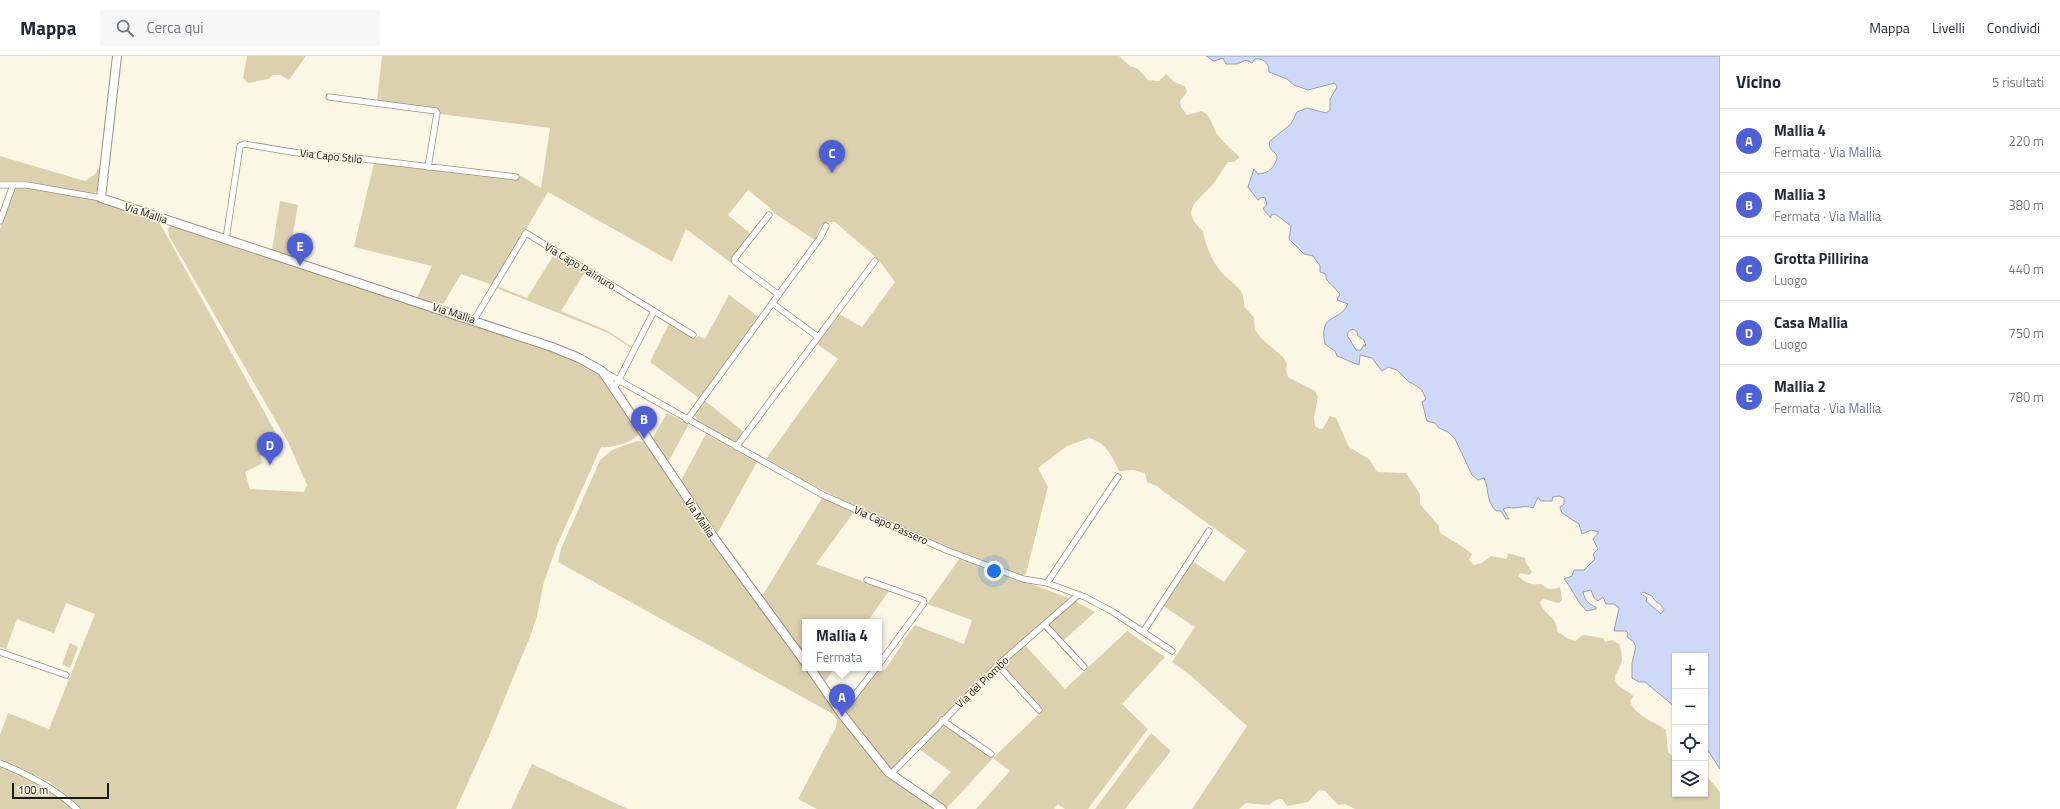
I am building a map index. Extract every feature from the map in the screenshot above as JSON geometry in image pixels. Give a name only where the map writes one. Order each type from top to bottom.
[{"type":"street","points":[[0,185],[27,185],[101,198],[117,56]]},
{"type":"street","points":[[329,97],[436,111],[437,114],[428,167]]},
{"type":"street","name":"Via Capo Stilo","points":[[226,239],[240,146],[244,144],[310,154],[516,177]]},
{"type":"street","points":[[0,221],[13,185]]},
{"type":"street","name":"Via Mallia","points":[[101,198],[474,320],[552,347],[579,358],[602,371],[715,539],[802,658]]},
{"type":"street","points":[[768,215],[735,258],[736,262],[779,295]]},
{"type":"street","points":[[687,420],[820,238],[826,226]]},
{"type":"street","name":"Via Capo Palinuro","points":[[474,320],[526,233],[654,311]]},
{"type":"street","points":[[736,447],[875,261]]},
{"type":"street","points":[[772,303],[818,337]]},
{"type":"street","points":[[614,389],[654,311],[692,335]]},
{"type":"street","name":"Via Capo Passero","points":[[602,371],[823,495],[946,550],[1023,579],[1047,583],[1078,595],[1113,612],[1172,651]]},
{"type":"street","points":[[1047,583],[1118,477]]},
{"type":"street","points":[[1143,632],[1209,531]]},
{"type":"street","points":[[867,580],[924,600],[924,603],[882,660]]},
{"type":"street","name":"Via del Piombo","points":[[891,774],[942,720],[998,665],[1078,595]]},
{"type":"street","points":[[1045,625],[1084,667]]},
{"type":"street","points":[[0,652],[66,675]]},
{"type":"street","points":[[998,665],[1039,710]]},
{"type":"street","points":[[812,671],[841,713],[891,774],[942,809]]},
{"type":"street","points":[[841,713],[874,671]]},
{"type":"street","points":[[942,720],[991,754]]},
{"type":"street","points":[[0,763],[34,778],[62,795],[77,809]]},
{"type":"shaded area","points":[[247,56],[306,56],[289,80],[280,75],[273,75],[268,79],[248,83],[243,78]]},
{"type":"shaded area","points":[[382,56],[1119,56],[1130,66],[1138,69],[1148,80],[1159,81],[1166,74],[1174,82],[1185,86],[1187,92],[1180,101],[1181,107],[1187,115],[1202,111],[1205,113],[1210,118],[1218,135],[1240,157],[1234,162],[1228,162],[1214,183],[1196,201],[1191,212],[1192,217],[1203,231],[1205,241],[1213,261],[1223,274],[1236,285],[1242,294],[1244,306],[1254,318],[1255,330],[1262,339],[1283,357],[1287,364],[1286,369],[1288,377],[1315,391],[1318,397],[1314,418],[1315,426],[1320,429],[1323,428],[1330,416],[1336,418],[1349,447],[1369,459],[1377,472],[1406,473],[1420,494],[1420,504],[1439,526],[1440,533],[1472,554],[1469,560],[1474,565],[1482,563],[1491,556],[1507,559],[1508,553],[1525,558],[1526,563],[1532,572],[1529,575],[1520,573],[1518,576],[1524,580],[1531,584],[1541,584],[1550,589],[1560,587],[1562,600],[1559,603],[1543,599],[1540,602],[1544,610],[1555,622],[1557,631],[1567,638],[1575,641],[1583,635],[1603,638],[1605,642],[1612,640],[1619,644],[1622,660],[1615,681],[1619,686],[1633,696],[1630,702],[1637,712],[1666,730],[1668,752],[1672,755],[1672,797],[1708,797],[1708,778],[1720,792],[1720,809],[1355,809],[1345,804],[1338,805],[1325,791],[1319,790],[1308,802],[1287,806],[1282,799],[1276,800],[1269,805],[1246,803],[1239,809],[1192,809],[1247,726],[1190,675],[1172,662],[1195,627],[1163,606],[1192,561],[1224,582],[1246,551],[1157,486],[1147,482],[1145,473],[1133,470],[1119,471],[1108,451],[1100,443],[1089,438],[1067,446],[1038,468],[1048,487],[1026,574],[1022,576],[956,550],[859,508],[765,460],[838,359],[817,344],[839,314],[862,327],[895,282],[879,260],[835,222],[823,224],[815,240],[774,213],[748,190],[728,215],[751,234],[731,263],[686,229],[672,262],[548,192],[493,285],[461,274],[442,306],[417,298],[432,266],[354,247],[374,163],[515,179],[521,176],[541,188],[550,128],[440,114],[437,108],[377,101]]},
{"type":"shaded area","points":[[0,156],[85,181],[95,174],[101,165],[98,190],[93,194],[25,181],[0,181]]},
{"type":"shaded area","points":[[14,188],[50,191],[87,198],[158,220],[282,444],[260,456],[263,463],[245,472],[250,489],[304,492],[307,485],[288,442],[169,236],[168,229],[172,224],[561,354],[590,368],[599,375],[638,429],[639,434],[632,440],[616,446],[601,447],[557,545],[544,582],[537,616],[530,637],[489,736],[456,809],[81,809],[50,782],[0,759],[0,735],[8,713],[49,729],[95,614],[66,603],[54,633],[17,619],[6,649],[0,647],[0,229]]},
{"type":"shaded area","points":[[280,201],[298,205],[289,256],[272,250]]},
{"type":"shaded area","points":[[555,253],[585,272],[561,311],[608,331],[632,347],[631,348],[608,333],[496,288],[497,286],[527,298]]},
{"type":"shaded area","points":[[729,295],[759,317],[699,398],[650,362],[669,324],[690,337],[695,338],[699,336],[705,339]]},
{"type":"shaded area","points":[[704,400],[744,432],[735,444],[695,420],[697,418],[693,415]]},
{"type":"shaded area","points":[[667,413],[689,424],[667,464],[651,441]]},
{"type":"shaded area","points":[[706,434],[757,462],[716,536],[680,482]]},
{"type":"shaded area","points":[[637,441],[646,442],[713,541],[796,653],[802,663],[802,671],[809,671],[878,764],[936,809],[817,809],[798,799],[836,727],[837,720],[833,714],[558,562],[561,549],[600,460],[612,450]]},
{"type":"shaded area","points":[[822,498],[854,512],[816,564],[889,591],[869,619],[802,619],[802,653],[761,598]]},
{"type":"shaded area","points":[[960,558],[1069,598],[1001,659],[912,748],[907,750],[907,754],[891,770],[845,714],[877,671],[882,670],[884,671],[903,643],[902,642],[915,625],[964,644],[972,620],[927,604]]},
{"type":"shaded area","points":[[1075,601],[1095,612],[1063,641],[1048,625]]},
{"type":"shaded area","points":[[1127,631],[1165,657],[1122,704],[1148,729],[1088,809],[1065,809],[1058,804],[1054,809],[976,809],[1010,771],[993,758],[1043,710],[1003,666],[1025,645],[1065,689]]},
{"type":"shaded area","points":[[70,643],[78,647],[70,668],[62,664]]},
{"type":"shaded area","points":[[814,671],[833,671],[823,684]]},
{"type":"shaded area","points":[[942,724],[993,758],[946,809],[928,797],[951,772],[919,749]]},
{"type":"shaded area","points":[[1151,733],[1171,751],[1125,809],[1095,809]]},
{"type":"shaded area","points":[[532,764],[628,809],[511,809]]},
{"type":"shaded area","points":[[0,766],[29,779],[48,790],[73,809],[0,809]]},
{"type":"water","points":[[1206,56],[1720,56],[1720,769],[1708,751],[1708,653],[1672,653],[1672,704],[1645,682],[1639,682],[1632,678],[1632,663],[1636,647],[1633,641],[1627,637],[1628,633],[1626,631],[1614,631],[1619,608],[1614,604],[1606,604],[1603,597],[1598,601],[1594,598],[1591,590],[1583,592],[1587,601],[1596,607],[1596,609],[1587,611],[1580,604],[1564,579],[1572,576],[1574,570],[1584,570],[1595,559],[1593,554],[1598,549],[1593,539],[1599,532],[1591,530],[1582,534],[1579,524],[1562,513],[1560,507],[1564,504],[1564,498],[1559,496],[1553,497],[1552,501],[1541,501],[1538,497],[1533,508],[1508,507],[1503,509],[1509,519],[1506,519],[1501,511],[1496,511],[1490,503],[1484,478],[1478,480],[1472,475],[1455,439],[1448,432],[1439,428],[1435,423],[1427,421],[1422,402],[1426,399],[1422,390],[1410,383],[1397,370],[1388,367],[1382,371],[1372,358],[1360,355],[1359,365],[1337,356],[1335,351],[1325,344],[1324,334],[1327,323],[1344,310],[1348,304],[1337,300],[1340,294],[1326,279],[1326,274],[1320,272],[1320,266],[1313,256],[1304,254],[1289,239],[1291,226],[1275,214],[1271,215],[1271,218],[1263,209],[1267,204],[1265,198],[1262,197],[1258,200],[1248,187],[1254,169],[1258,174],[1269,171],[1277,160],[1276,154],[1270,148],[1270,141],[1291,124],[1297,112],[1307,108],[1326,113],[1330,110],[1330,99],[1337,87],[1335,83],[1308,90],[1294,85],[1287,79],[1269,72],[1267,64],[1261,59],[1255,59],[1252,63],[1246,60],[1237,64],[1226,64],[1223,58],[1214,61]],"holes":[[[1353,329],[1357,332],[1358,336],[1364,340],[1366,346],[1363,346],[1361,350],[1356,350],[1347,335],[1349,331]],[[1643,592],[1652,596],[1664,610],[1661,614],[1646,601],[1647,598],[1641,594]]]},
{"type":"place","name":"Grotta Pillirina","points":[[832,173]]},
{"type":"place","name":"Mallia 2","points":[[300,266]]},
{"type":"place","name":"Mallia 3","points":[[644,439]]},
{"type":"place","name":"Casa Mallia","points":[[270,465]]},
{"type":"place","name":"Mallia 4","points":[[842,717]]}]
